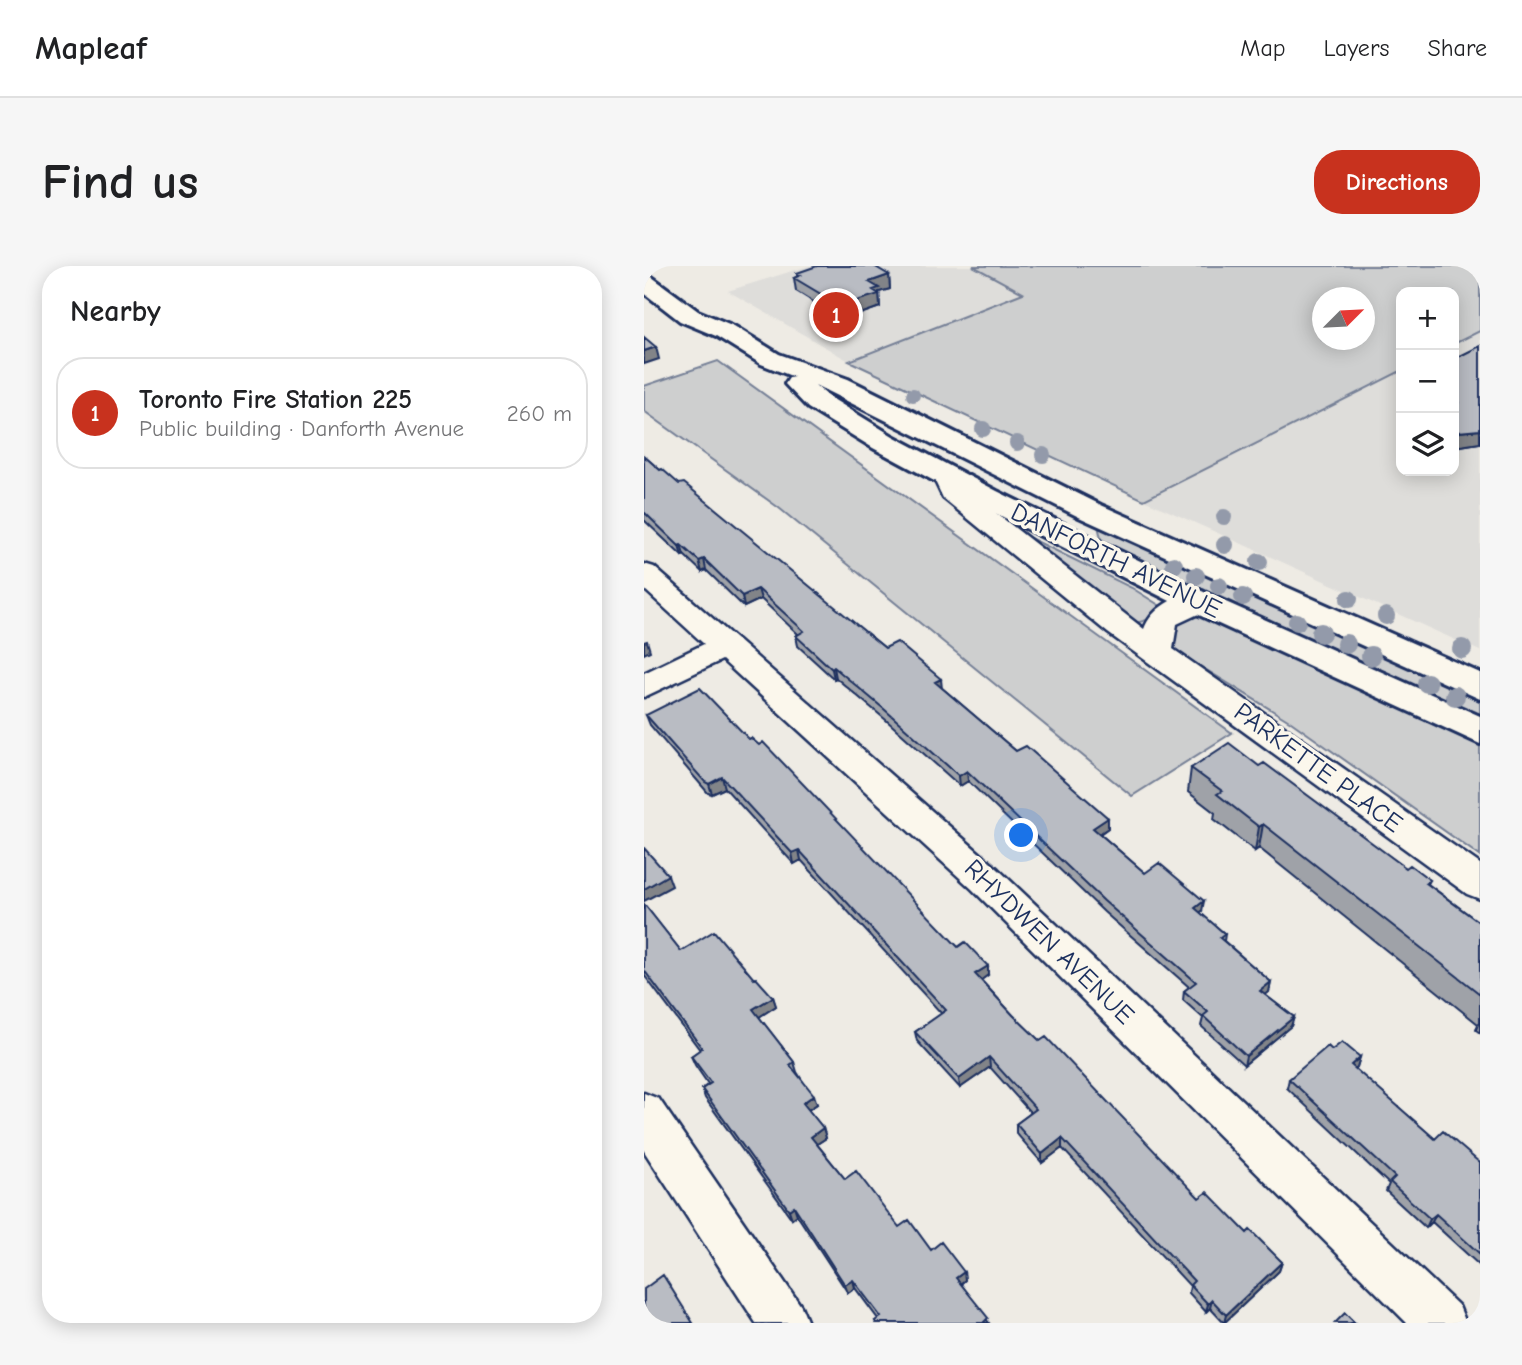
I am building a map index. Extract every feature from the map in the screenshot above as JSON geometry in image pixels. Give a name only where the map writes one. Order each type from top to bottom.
[{"type":"main road","name":"DANFORTH AVENUE","points":[[644,271],[725,331],[771,359],[839,385],[1090,511],[1480,687]]},
{"type":"main road","name":"DANFORTH AVENUE","points":[[644,282],[689,316],[725,331]]},
{"type":"main road","name":"DANFORTH AVENUE","points":[[771,359],[818,402],[986,497],[1198,602],[1480,731]]},
{"type":"main road","points":[[986,497],[1055,515],[1090,511],[1088,534],[1091,548]]},
{"type":"street","name":"PARKETTE PLACE","points":[[945,475],[953,492],[1096,608],[1480,884]]},
{"type":"street","name":"RHYDWEN AVENUE","points":[[644,573],[985,878],[1442,1323]]},
{"type":"street","points":[[1157,651],[1158,626],[1170,613],[1198,602]]},
{"type":"street","points":[[644,686],[726,646]]},
{"type":"street","points":[[644,1113],[784,1323]]},
{"type":"shaded area","points":[[808,266],[973,266],[1024,293],[849,361],[728,291]]},
{"type":"shaded area","points":[[973,266],[1480,266],[1480,331],[1459,342],[1459,287],[1396,287],[1396,374],[1144,500],[849,361],[1023,293]]},
{"type":"shaded area","points":[[1480,331],[1480,651],[1144,500],[1396,374],[1396,476],[1459,476],[1459,342]]},
{"type":"shaded area","points":[[718,361],[1232,733],[1132,796],[779,508],[644,411],[644,386]]},
{"type":"shaded area","points":[[1098,525],[1480,696],[1480,717],[1110,546],[1101,539]]},
{"type":"shaded area","points":[[1030,538],[1132,588],[1162,607],[1147,620],[1136,623],[1027,539]]},
{"type":"shaded area","points":[[1185,613],[1208,614],[1480,743],[1480,856],[1291,722],[1174,650],[1169,633]]},
{"type":"building","points":[[817,266],[874,266],[889,275],[869,282],[879,288],[873,290],[879,294],[844,305],[794,278],[801,275],[797,273]]},
{"type":"building","points":[[644,337],[656,347],[644,351]]},
{"type":"building","points":[[1480,346],[1480,430],[1459,432],[1459,356]]},
{"type":"building","points":[[644,456],[679,484],[684,483],[885,648],[897,642],[941,679],[935,682],[1016,751],[1026,746],[1108,818],[1093,828],[1145,873],[1159,863],[1204,901],[1195,908],[1225,934],[1220,938],[1271,982],[1260,991],[1294,1017],[1246,1056],[1203,1016],[1208,1012],[1184,991],[1196,982],[1104,901],[967,771],[959,776],[884,709],[834,667],[832,669],[796,636],[804,631],[758,589],[742,596],[704,559],[699,561],[679,546],[644,512]]},
{"type":"building","points":[[700,688],[749,739],[759,745],[763,742],[958,947],[965,942],[988,966],[975,974],[1013,1015],[1040,1041],[1046,1037],[1199,1198],[1207,1192],[1247,1233],[1250,1230],[1282,1262],[1226,1315],[1212,1300],[1208,1304],[1190,1285],[1194,1281],[1062,1138],[1042,1154],[1016,1124],[1036,1109],[989,1057],[959,1079],[915,1032],[946,1010],[799,850],[792,853],[722,777],[709,784],[705,782],[646,715]]},
{"type":"building","points":[[1229,743],[1259,766],[1264,763],[1406,868],[1410,865],[1430,880],[1426,883],[1480,923],[1480,994],[1263,824],[1259,827],[1217,794],[1222,791],[1191,768]]},
{"type":"building","points":[[644,848],[668,875],[644,889]]},
{"type":"building","points":[[644,904],[681,951],[714,931],[754,979],[756,978],[773,997],[753,1009],[794,1062],[790,1065],[814,1095],[803,1103],[823,1128],[811,1137],[845,1179],[856,1171],[899,1227],[909,1220],[931,1250],[941,1242],[964,1272],[956,1278],[988,1318],[983,1323],[877,1323],[875,1321],[881,1317],[853,1280],[845,1285],[794,1206],[789,1210],[702,1089],[711,1083],[691,1056],[702,1048],[644,970]]},
{"type":"building","points":[[1342,1042],[1360,1057],[1351,1065],[1435,1139],[1443,1131],[1480,1163],[1480,1254],[1436,1214],[1430,1219],[1390,1182],[1395,1177],[1289,1079],[1328,1046],[1332,1050]]},
{"type":"building","points":[[663,1275],[693,1323],[644,1323],[644,1289]]},
{"type":"building","points":[[1345,1313],[1355,1323],[1335,1323]]},
{"type":"place","name":"Toronto Fire Station 225","points":[[836,315]]}]
